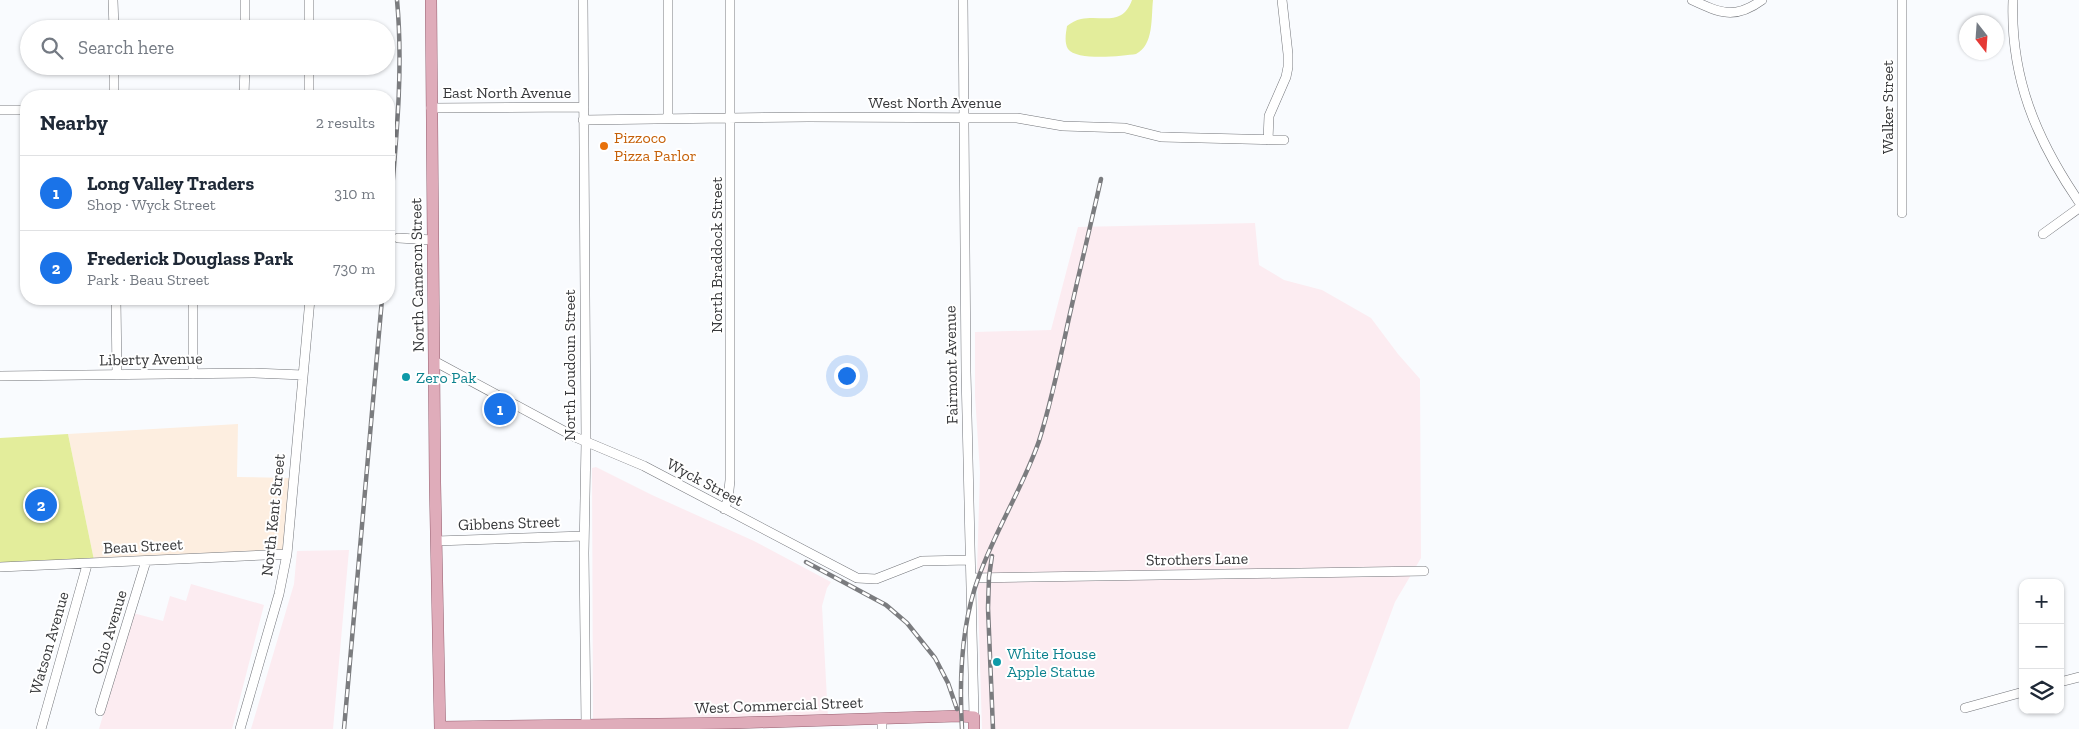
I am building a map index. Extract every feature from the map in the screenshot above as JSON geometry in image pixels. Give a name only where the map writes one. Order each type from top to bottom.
[{"type":"main road","name":"North Cameron Street","points":[[432,0],[431,108],[440,728]]},
{"type":"main road","name":"West Commercial Street","points":[[440,728],[586,727],[771,722],[882,723],[974,717]]},
{"type":"main road","name":"Fairmont Avenue","points":[[974,717],[974,729]]},
{"type":"street","points":[[114,0],[114,20]]},
{"type":"street","points":[[245,0],[245,20]]},
{"type":"street","points":[[309,0],[309,20]]},
{"type":"street","name":"North Loudoun Street","points":[[583,0],[586,727]]},
{"type":"street","points":[[668,0],[668,118]]},
{"type":"street","name":"North Braddock Street","points":[[724,509],[728,500],[730,480],[730,0]]},
{"type":"street","name":"Fairmont Avenue","points":[[963,0],[966,117],[966,372],[974,717]]},
{"type":"street","points":[[1268,140],[1269,116],[1286,77],[1288,67],[1282,0]]},
{"type":"street","points":[[1692,0],[1713,10],[1731,14],[1746,10],[1762,0]]},
{"type":"street","name":"Walker Street","points":[[1902,0],[1902,213]]},
{"type":"street","points":[[2013,0],[2015,54],[2025,98],[2057,170],[2078,198]]},
{"type":"street","points":[[114,75],[114,90]]},
{"type":"street","points":[[244,90],[245,75]]},
{"type":"street","points":[[309,75],[309,90]]},
{"type":"street","name":"East North Avenue","points":[[431,108],[584,107]]},
{"type":"street","points":[[0,110],[20,110]]},
{"type":"street","name":"West North Avenue","points":[[584,120],[668,118],[1018,118],[1063,126],[1125,128],[1161,137],[1284,140]]},
{"type":"street","points":[[2043,234],[2079,208]]},
{"type":"street","points":[[398,238],[433,240]]},
{"type":"street","points":[[116,305],[117,375]]},
{"type":"street","points":[[193,305],[193,374]]},
{"type":"street","name":"North Kent Street","points":[[240,729],[279,594],[287,554],[309,305]]},
{"type":"street","name":"Wyck Street","points":[[434,361],[586,442],[644,466],[857,578],[876,579],[912,564],[928,560],[970,560]]},
{"type":"street","name":"Liberty Avenue","points":[[0,376],[303,375]]},
{"type":"street","name":"Gibbens Street","points":[[436,541],[584,536]]},
{"type":"street","name":"Beau Street","points":[[0,567],[287,554]]},
{"type":"street","name":"Ohio Avenue","points":[[100,711],[146,561]]},
{"type":"street","name":"Watson Avenue","points":[[41,729],[87,564]]},
{"type":"street","name":"Strothers Lane","points":[[971,578],[1424,571]]},
{"type":"street","points":[[2064,681],[2079,677]]},
{"type":"street","points":[[1965,708],[2019,693]]},
{"type":"shaded area","points":[[1255,223],[1259,265],[1284,280],[1322,290],[1371,318],[1420,379],[1421,558],[1395,602],[1348,729],[982,729],[977,570],[980,472],[975,396],[975,332],[1051,330],[1078,227]]},
{"type":"shaded area","points":[[238,424],[237,477],[290,478],[284,551],[94,560],[68,434]]},
{"type":"shaded area","points":[[596,467],[652,495],[754,541],[831,582],[827,588],[822,606],[828,718],[593,721],[592,468]]},
{"type":"shaded area","points":[[349,550],[333,729],[251,729],[294,584],[297,551]]},
{"type":"shaded area","points":[[191,584],[264,605],[232,729],[99,729],[133,613],[163,621],[170,596],[186,601]]},
{"type":"green space","points":[[1132,0],[1153,0],[1149,38],[1142,50],[1136,54],[1100,57],[1080,55],[1068,49],[1066,40],[1067,26],[1081,19],[1117,17],[1123,14]]},
{"type":"green space","points":[[68,434],[94,560],[0,564],[0,438]]},
{"type":"railway","points":[[395,153],[400,56],[397,0]]},
{"type":"railway","points":[[962,729],[961,671],[968,613],[979,576],[993,542],[1033,458],[1039,441],[1101,179]]},
{"type":"railway","points":[[344,729],[381,305]]},
{"type":"railway","points":[[992,556],[988,608],[993,729]]},
{"type":"railway","points":[[806,562],[886,605],[907,623],[935,658],[948,683],[957,709]]},
{"type":"place","name":"Pizzoco Pizza Parlor","points":[[604,146]]},
{"type":"place","name":"Zero Pak","points":[[406,377]]},
{"type":"place","name":"Long Valley Traders","points":[[500,409]]},
{"type":"place","name":"Frederick Douglass Park","points":[[41,505]]},
{"type":"place","name":"White House Apple Statue","points":[[997,662]]}]
